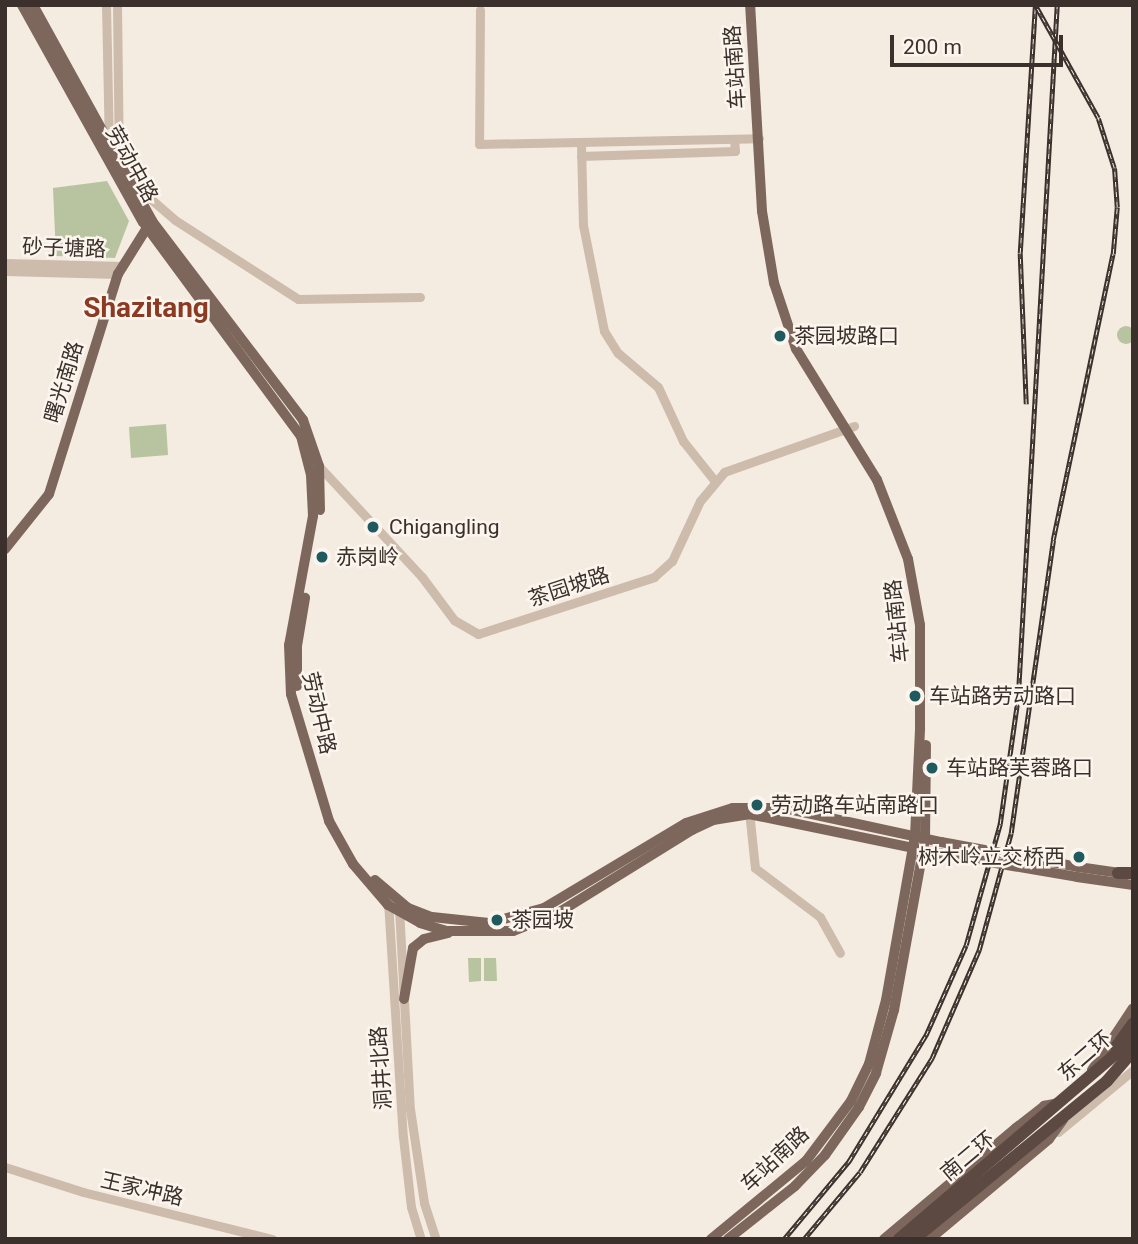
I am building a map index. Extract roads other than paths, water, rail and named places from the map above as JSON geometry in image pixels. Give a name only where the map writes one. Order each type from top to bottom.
[{"type":"highway","points":[[1119,878],[1133,873]]},
{"type":"highway","points":[[1102,1077],[1133,1024]]},
{"type":"highway","name":"东二环","points":[[1066,1107],[1075,1091],[1102,1077],[1133,1039]]},
{"type":"highway","name":"东二环","points":[[1066,1107],[1132,1055]]},
{"type":"highway","name":"南二环","points":[[899,1239],[1066,1107]]},
{"type":"highway","name":"南二环","points":[[914,1239],[1066,1107]]},
{"type":"main road","name":"劳动中路","points":[[22,5],[148,221],[296,426],[307,454],[313,516],[291,635],[291,694],[329,821],[357,868],[395,906],[458,932],[500,933],[544,920],[692,830],[713,820],[749,810]]},
{"type":"main road","name":"劳动中路","points":[[33,5],[109,143],[114,161]]},
{"type":"main road","name":"车站南路","points":[[752,5],[764,229],[783,314],[809,373],[852,427]]},
{"type":"main road","name":"车站南路","points":[[711,1239],[787,1180],[826,1138],[851,1101],[879,1029],[919,843],[922,654],[917,601],[901,538],[852,427],[801,345],[779,281],[767,211],[752,5]]},
{"type":"main road","name":"劳动中路","points":[[148,221],[303,421],[319,466],[320,515],[297,646],[298,694],[330,807],[362,866],[388,892],[395,906],[460,923],[519,917],[555,902],[686,823],[749,810],[784,808],[939,848],[1119,878],[1133,887]]},
{"type":"main road","name":"曙光南路","points":[[5,539],[44,493],[117,270],[148,221]]},
{"type":"main road","name":"曙光南路","points":[[5,549],[49,494],[117,270]]},
{"type":"main road","name":"车站南路","points":[[729,1239],[795,1186],[859,1107],[889,1033],[910,889]]},
{"type":"main road","points":[[404,999],[414,948],[424,939],[458,932]]},
{"type":"main road","points":[[1075,1091],[1133,1008]]},
{"type":"main road","points":[[884,1239],[1044,1106],[1066,1107],[1049,1139],[930,1239]]},
{"type":"street","points":[[106,5],[109,143]]},
{"type":"street","points":[[114,161],[117,5]]},
{"type":"street","points":[[480,10],[479,144],[581,144],[759,138]]},
{"type":"street","points":[[581,156],[735,151],[734,139]]},
{"type":"street","points":[[581,144],[583,225],[604,331],[618,354],[657,387],[683,441],[714,480],[734,465],[852,427]]},
{"type":"street","points":[[136,175],[152,200],[175,220],[298,299],[420,297]]},
{"type":"street","name":"砂子塘路","points":[[5,263],[117,270]]},
{"type":"street","name":"砂子塘路","points":[[5,271],[117,270]]},
{"type":"street","name":"茶园坡路","points":[[307,454],[422,577],[454,620],[478,635],[653,577],[672,561],[714,480]]},
{"type":"street","points":[[749,810],[755,868],[820,916],[840,953]]},
{"type":"street","name":"洞井北路","points":[[395,906],[404,999],[410,1109],[424,1203],[436,1239]]},
{"type":"street","name":"洞井北路","points":[[395,906],[403,1137],[411,1207],[421,1239]]},
{"type":"street","points":[[1049,1139],[1133,1070]]},
{"type":"street","name":"王家冲路","points":[[5,1167],[83,1192],[272,1239]]},
{"type":"railway","points":[[804,1239],[860,1172],[932,1058],[979,950],[1011,833],[1053,540],[1113,254],[1117,207],[1114,168],[1098,118],[1035,5]]},
{"type":"railway","points":[[784,1239],[849,1161],[926,1035],[966,945],[1000,824],[1018,698],[1057,5]]},
{"type":"railway","points":[[1026,404],[1020,253],[1035,6]]},
{"type":"place","name":"茶园坡路口","points":[[780,336]]},
{"type":"place","name":"Chigangling","points":[[373,527]]},
{"type":"place","name":"赤岗岭","points":[[322,557]]},
{"type":"place","name":"车站路劳动路口","points":[[915,696]]},
{"type":"place","name":"车站路芙蓉路口","points":[[932,768]]},
{"type":"place","name":"劳动路车站南路口","points":[[757,805]]},
{"type":"place","name":"树木岭立交桥西","points":[[1079,857]]},
{"type":"place","name":"茶园坡","points":[[497,920]]},
{"type":"district","name":"Shazitang","points":[[146,308]]}]
